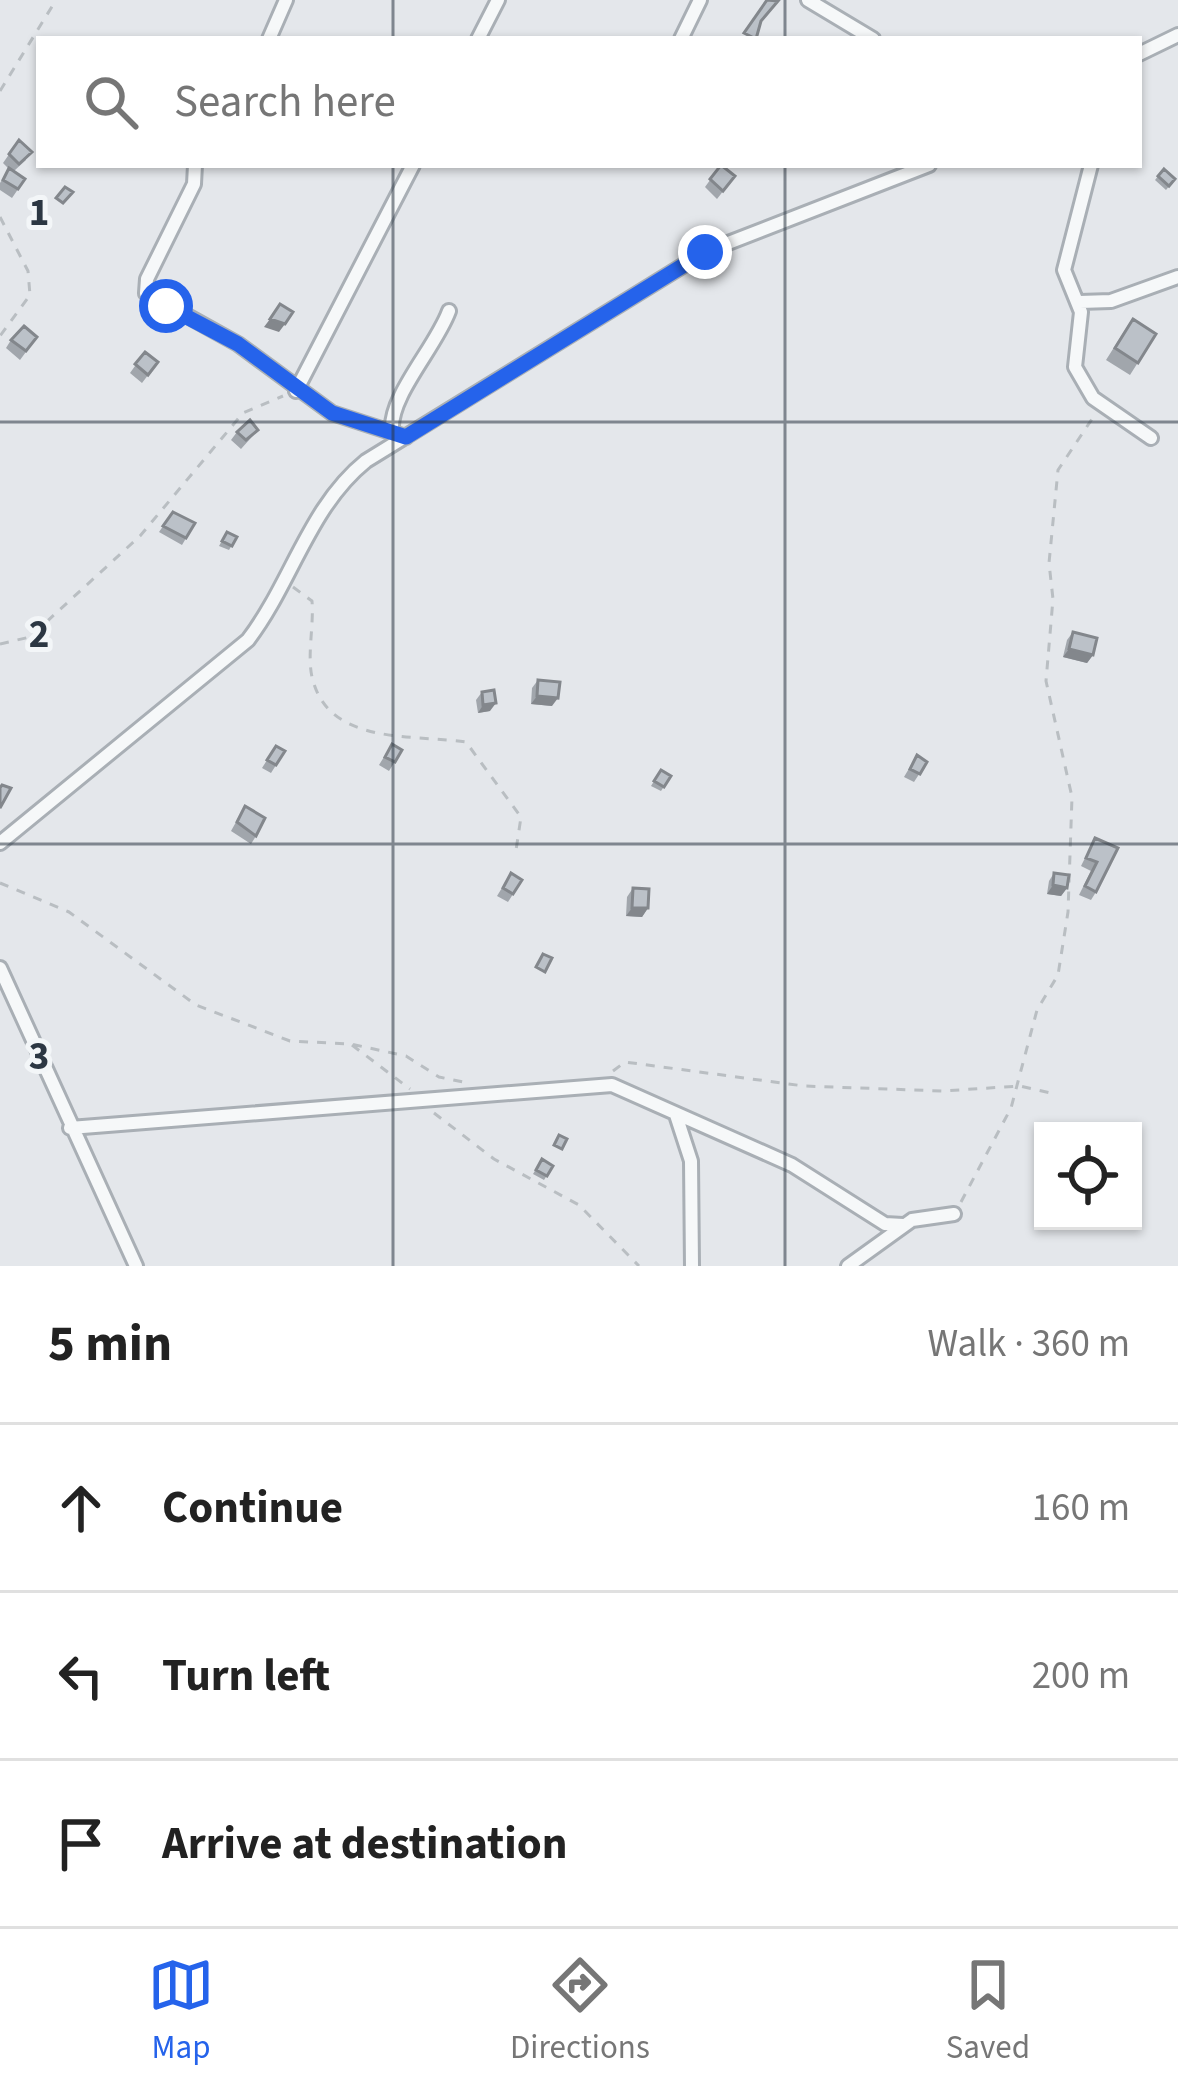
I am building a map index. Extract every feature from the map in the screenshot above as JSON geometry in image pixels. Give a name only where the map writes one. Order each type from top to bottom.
[{"type":"street","points":[[270,36],[286,0]]},
{"type":"street","points":[[480,36],[498,0]]},
{"type":"street","points":[[682,36],[700,0]]},
{"type":"street","points":[[808,0],[868,36]]},
{"type":"street","points":[[1142,53],[1178,35]]},
{"type":"street","points":[[195,168],[194,184],[147,279],[146,293],[238,344],[296,391],[352,424],[406,437]]},
{"type":"street","points":[[296,391],[411,168]]},
{"type":"street","points":[[0,843],[248,640],[287,582],[318,513],[341,481],[705,252],[921,168]]},
{"type":"street","points":[[1090,168],[1064,270],[1080,302],[1075,367],[1101,404],[1151,438]]},
{"type":"street","points":[[1080,302],[1111,301],[1178,277]]},
{"type":"street","points":[[392,430],[394,408],[437,343],[449,311]]},
{"type":"street","points":[[0,968],[136,1266]]},
{"type":"street","points":[[70,1128],[612,1085],[792,1166],[885,1224],[903,1225]]},
{"type":"street","points":[[676,1115],[691,1161],[692,1266]]},
{"type":"street","points":[[848,1266],[924,1214],[954,1214]]},
{"type":"path","points":[[0,91],[56,0]]},
{"type":"path","points":[[0,217],[28,271],[30,295],[0,336]]},
{"type":"path","points":[[0,644],[29,637],[140,536],[243,413],[296,391]]},
{"type":"path","points":[[954,1214],[1021,1086],[1036,1010],[1058,975],[1068,912],[1072,796],[1046,681],[1054,485],[1058,470],[1101,404]]},
{"type":"path","points":[[287,582],[312,601],[311,675],[324,706],[367,732],[466,742],[521,817],[515,857]]},
{"type":"path","points":[[0,883],[69,912],[196,1005],[290,1041],[351,1044],[406,1056],[439,1077],[480,1084]]},
{"type":"path","points":[[351,1044],[380,1061],[440,1121],[494,1159],[580,1205],[639,1266]]},
{"type":"path","points":[[608,1075],[625,1062],[804,1086],[942,1091],[1021,1086],[1055,1094]]},
{"type":"building","points":[[767,0],[778,1],[761,21],[757,36],[744,33]]},
{"type":"building","points":[[19,140],[32,152],[19,164],[9,154]]},
{"type":"building","points":[[9,168],[25,179],[18,189],[3,180]]},
{"type":"building","points":[[719,168],[735,176],[723,191],[710,179]]},
{"type":"building","points":[[1164,169],[1175,179],[1169,186],[1158,176]]},
{"type":"building","points":[[65,187],[73,192],[63,203],[56,198]]},
{"type":"building","points":[[280,304],[293,312],[285,324],[270,319]]},
{"type":"building","points":[[1133,319],[1156,334],[1138,363],[1115,348]]},
{"type":"building","points":[[24,326],[37,337],[26,351],[11,340]]},
{"type":"building","points":[[145,352],[158,362],[148,375],[135,364]]},
{"type":"building","points":[[250,420],[258,430],[246,440],[237,432]]},
{"type":"building","points":[[173,512],[195,523],[186,538],[163,526]]},
{"type":"building","points":[[227,532],[237,537],[232,546],[222,541]]},
{"type":"building","points":[[1073,632],[1097,638],[1093,655],[1069,649]]},
{"type":"building","points":[[538,680],[560,682],[558,698],[537,696]]},
{"type":"building","points":[[494,690],[496,703],[483,705],[482,692]]},
{"type":"building","points":[[392,744],[402,750],[395,762],[385,757]]},
{"type":"building","points":[[276,746],[285,751],[276,765],[267,760]]},
{"type":"building","points":[[917,755],[927,762],[920,774],[910,769]]},
{"type":"building","points":[[661,770],[671,776],[664,787],[654,781]]},
{"type":"building","points":[[0,788],[11,788],[0,808]]},
{"type":"building","points":[[245,806],[265,818],[256,836],[237,822]]},
{"type":"building","points":[[1095,838],[1118,848],[1096,892],[1085,886],[1097,862],[1086,858]]},
{"type":"building","points":[[511,873],[522,880],[513,894],[503,888]]},
{"type":"building","points":[[1054,873],[1069,875],[1067,888],[1053,885]]},
{"type":"building","points":[[633,888],[649,889],[648,908],[632,908]]},
{"type":"building","points":[[543,954],[552,958],[545,972],[536,967]]},
{"type":"building","points":[[559,1135],[567,1139],[562,1149],[554,1145]]},
{"type":"building","points":[[542,1159],[553,1166],[547,1176],[536,1170]]},
{"type":"route","points":[[166,306],[238,344],[296,391],[352,424],[406,437],[705,252]]}]
